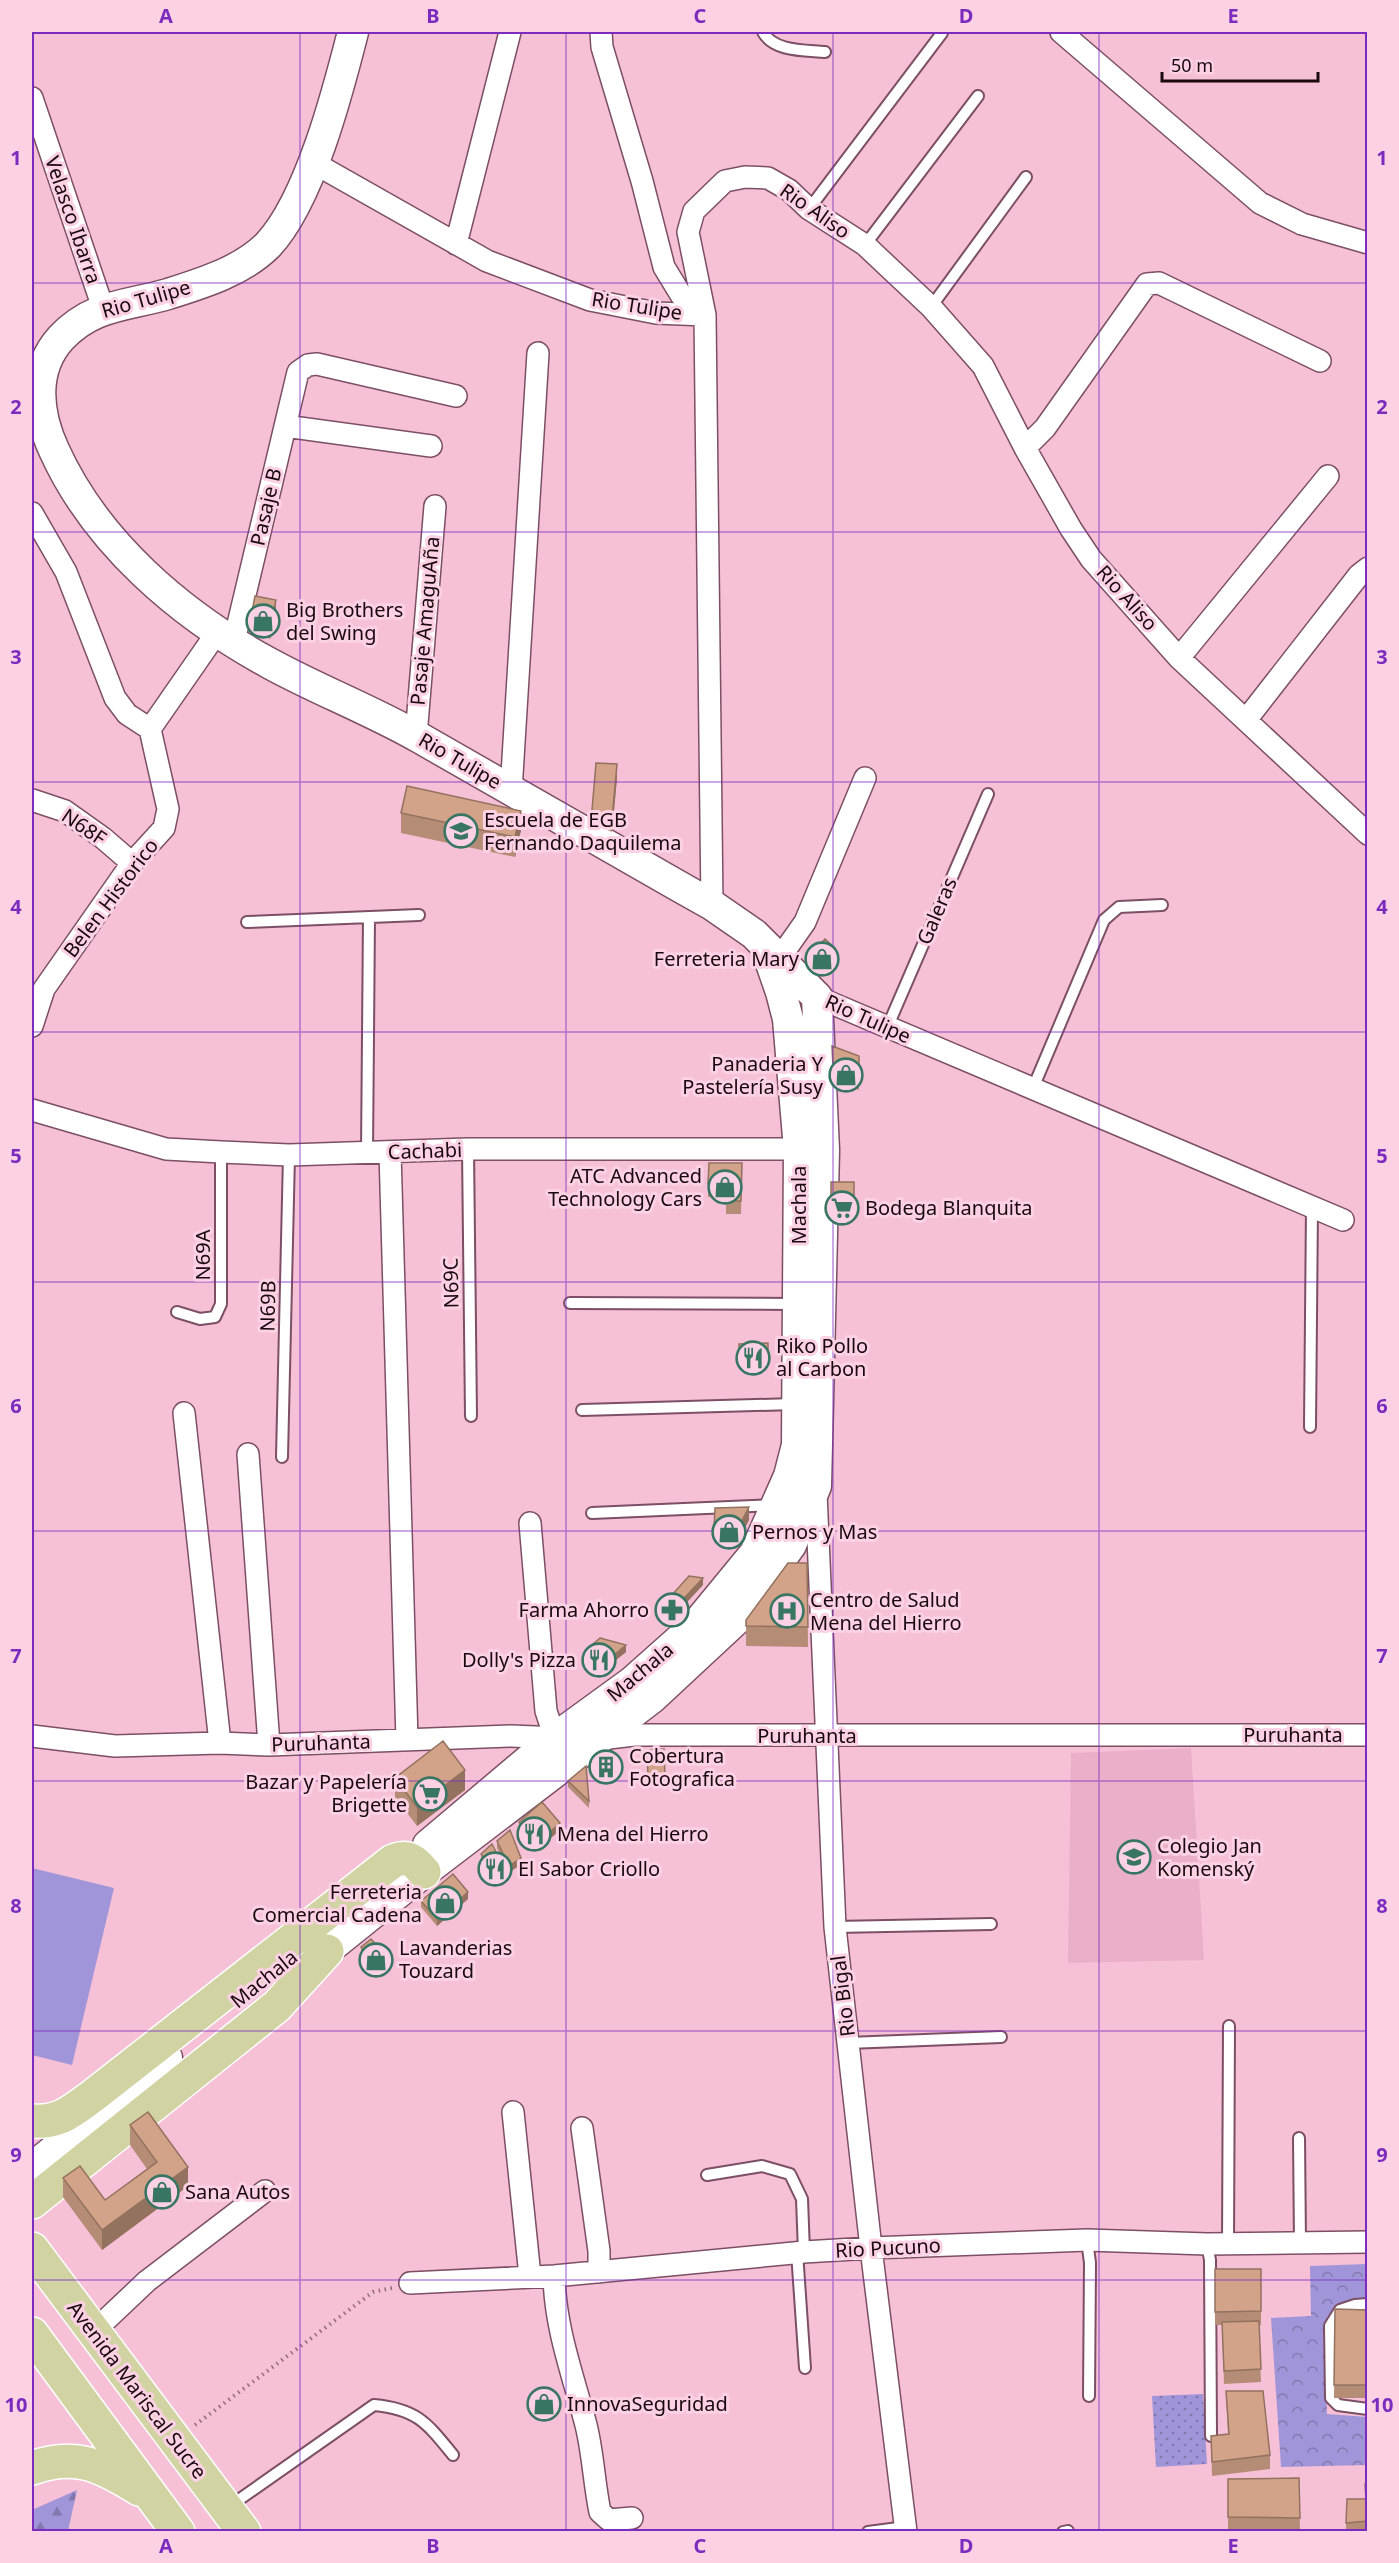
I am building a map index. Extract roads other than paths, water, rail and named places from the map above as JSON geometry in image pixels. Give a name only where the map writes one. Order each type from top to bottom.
[{"type":"main road","name":"Rio Tulipe","points":[[353,32],[340,84],[314,164],[284,223],[260,251],[228,272],[204,283],[155,298],[103,308],[62,336],[51,351],[43,368],[39,393],[47,435],[59,461],[88,510],[119,546],[181,605],[268,662],[416,736],[712,905],[739,922],[817,997]]},
{"type":"main road","name":"Machala","points":[[772,953],[788,1019],[811,1149],[798,1304],[797,1444],[802,1481]]},
{"type":"main road","name":"Machala","points":[[32,2185],[90,2129],[418,1865],[601,1739],[652,1698],[738,1618],[791,1545],[802,1481],[817,997]]},
{"type":"main road","name":"Machala","points":[[32,2168],[90,2129],[327,1951],[555,1738],[632,1682],[695,1626],[755,1553],[776,1505],[802,1481]]},
{"type":"main road","points":[[32,2121],[47,2122],[65,2116],[94,2096],[382,1869],[401,1858],[418,1865]]},
{"type":"main road","points":[[32,2202],[277,2006],[327,1951]]},
{"type":"main road","name":"Avenida Mariscal Sucre","points":[[32,2249],[92,2333],[236,2520]]},
{"type":"main road","points":[[32,2334],[178,2532]]},
{"type":"main road","points":[[32,2468],[82,2461],[109,2471],[151,2496]]},
{"type":"street","points":[[456,244],[510,32]]},
{"type":"street","points":[[1061,32],[1260,203],[1302,224],[1368,243]]},
{"type":"street","points":[[602,36],[664,267],[681,295],[705,315]]},
{"type":"street","name":"Velasco Ibarra","points":[[32,98],[103,308]]},
{"type":"street","name":"Rio Tulipe","points":[[314,164],[487,261],[590,300],[656,313],[705,315]]},
{"type":"street","name":"Rio Aliso","points":[[712,905],[705,315],[688,232],[694,212],[710,193],[725,181],[745,177],[768,178],[789,190],[809,209],[865,245],[931,307],[982,366],[1025,448],[1071,529],[1091,559],[1179,658],[1368,834]]},
{"type":"street","points":[[1025,448],[1045,428],[1147,284],[1159,283],[1320,361]]},
{"type":"street","points":[[511,792],[538,353]]},
{"type":"street","name":"Pasaje B","points":[[226,636],[298,372],[308,365],[317,364],[456,396]]},
{"type":"street","points":[[285,426],[431,446]]},
{"type":"street","points":[[1179,658],[1328,476]]},
{"type":"street","name":"Pasaje AmaguAña","points":[[416,736],[435,506]]},
{"type":"street","points":[[32,513],[66,572],[115,698],[127,714],[150,729],[226,636]]},
{"type":"street","points":[[1246,720],[1359,575],[1368,568]]},
{"type":"street","name":"Belen Historico","points":[[32,1026],[44,989],[132,863],[164,828],[168,809],[150,729]]},
{"type":"street","points":[[772,953],[805,922],[866,778]]},
{"type":"street","name":"N68F","points":[[32,800],[65,811],[103,838],[132,863]]},
{"type":"street","name":"Rio Tulipe","points":[[817,997],[1343,1220]]},
{"type":"street","name":"Cachabi","points":[[32,1110],[166,1149],[221,1152],[289,1155],[468,1149],[811,1149]]},
{"type":"street","points":[[390,1152],[407,1740]]},
{"type":"street","points":[[184,1413],[220,1743]]},
{"type":"street","points":[[248,1454],[269,1745]]},
{"type":"street","name":"Rio Bigal","points":[[802,1481],[825,1737],[835,1927],[871,2248],[906,2529]]},
{"type":"street","points":[[530,1523],[546,1711],[555,1738]]},
{"type":"street","name":"Puruhanta","points":[[32,1736],[115,1746],[220,1743],[269,1745],[511,1736],[601,1739],[634,1735],[825,1737],[1368,1735]]},
{"type":"street","points":[[513,2112],[530,2276]]},
{"type":"street","points":[[582,2128],[599,2251],[599,2271]]},
{"type":"street","points":[[92,2333],[147,2281],[265,2191]]},
{"type":"street","name":"Rio Pucuno","points":[[410,2283],[554,2276],[800,2252],[871,2248],[1087,2240],[1218,2244],[1368,2242]]},
{"type":"street","points":[[554,2276],[554,2295],[562,2345],[585,2423],[600,2512],[609,2520],[632,2518]]},
{"type":"lane","points":[[763,32],[780,47],[825,52]]},
{"type":"lane","points":[[809,209],[942,33]]},
{"type":"lane","points":[[865,245],[978,96]]},
{"type":"lane","points":[[931,307],[1026,177]]},
{"type":"lane","name":"Galeras","points":[[887,1028],[988,794]]},
{"type":"lane","points":[[1032,1088],[1104,920],[1119,907],[1162,905]]},
{"type":"lane","points":[[247,922],[419,915]]},
{"type":"lane","points":[[367,1153],[369,916]]},
{"type":"lane","name":"N69C","points":[[468,1149],[471,1416]]},
{"type":"lane","name":"N69A","points":[[177,1312],[200,1319],[214,1317],[221,1304],[221,1152]]},
{"type":"lane","name":"N69B","points":[[282,1456],[289,1155]]},
{"type":"lane","points":[[1310,1427],[1312,1207]]},
{"type":"lane","points":[[570,1303],[798,1304]]},
{"type":"lane","points":[[582,1410],[797,1404]]},
{"type":"lane","points":[[592,1513],[776,1505]]},
{"type":"lane","points":[[835,1927],[991,1924]]},
{"type":"lane","points":[[1211,2436],[1210,2260],[1218,2244],[1228,2026]]},
{"type":"lane","points":[[848,2043],[1001,2037]]},
{"type":"lane","points":[[1299,2138],[1300,2243]]},
{"type":"lane","points":[[707,2175],[762,2166],[790,2175],[802,2199],[800,2252],[805,2368]]},
{"type":"lane","points":[[1087,2240],[1090,2263],[1089,2396]]},
{"type":"lane","points":[[1368,2304],[1340,2310],[1330,2326],[1331,2398],[1338,2406],[1368,2409]]},
{"type":"lane","points":[[236,2520],[374,2405],[405,2410],[427,2423],[453,2455]]},
{"type":"lane","points":[[868,2532],[906,2529]]},
{"type":"lane","points":[[1063,2532],[1068,2531]]},
{"type":"place","name":"Big Brothers del Swing","points":[[263,621]]},
{"type":"place","name":"Escuela de EGB Fernando Daquilema","points":[[461,831]]},
{"type":"place","name":"Ferreteria Mary","points":[[822,959]]},
{"type":"place","name":"Panaderia Y Pastelería Susy","points":[[846,1075]]},
{"type":"place","name":"ATC Advanced Technology Cars","points":[[725,1187]]},
{"type":"place","name":"Bodega Blanquita","points":[[842,1208]]},
{"type":"place","name":"Riko Pollo al Carbon","points":[[753,1358]]},
{"type":"place","name":"Pernos y Mas","points":[[729,1532]]},
{"type":"place","name":"Farma Ahorro","points":[[672,1610]]},
{"type":"place","name":"Centro de Salud Mena del Hierro","points":[[787,1611]]},
{"type":"place","name":"Dolly's Pizza","points":[[599,1660]]},
{"type":"place","name":"Cobertura Fotografica","points":[[606,1767]]},
{"type":"place","name":"Bazar y Papelería Brigette","points":[[430,1794]]},
{"type":"place","name":"Mena del Hierro","points":[[534,1834]]},
{"type":"place","name":"Colegio Jan Komenský","points":[[1134,1857]]},
{"type":"place","name":"El Sabor Criollo","points":[[495,1869]]},
{"type":"place","name":"Ferreteria Comercial Cadena","points":[[445,1903]]},
{"type":"place","name":"Lavanderias Touzard","points":[[376,1960]]},
{"type":"place","name":"Sana Autos","points":[[162,2192]]},
{"type":"place","name":"InnovaSeguridad","points":[[544,2404]]}]
